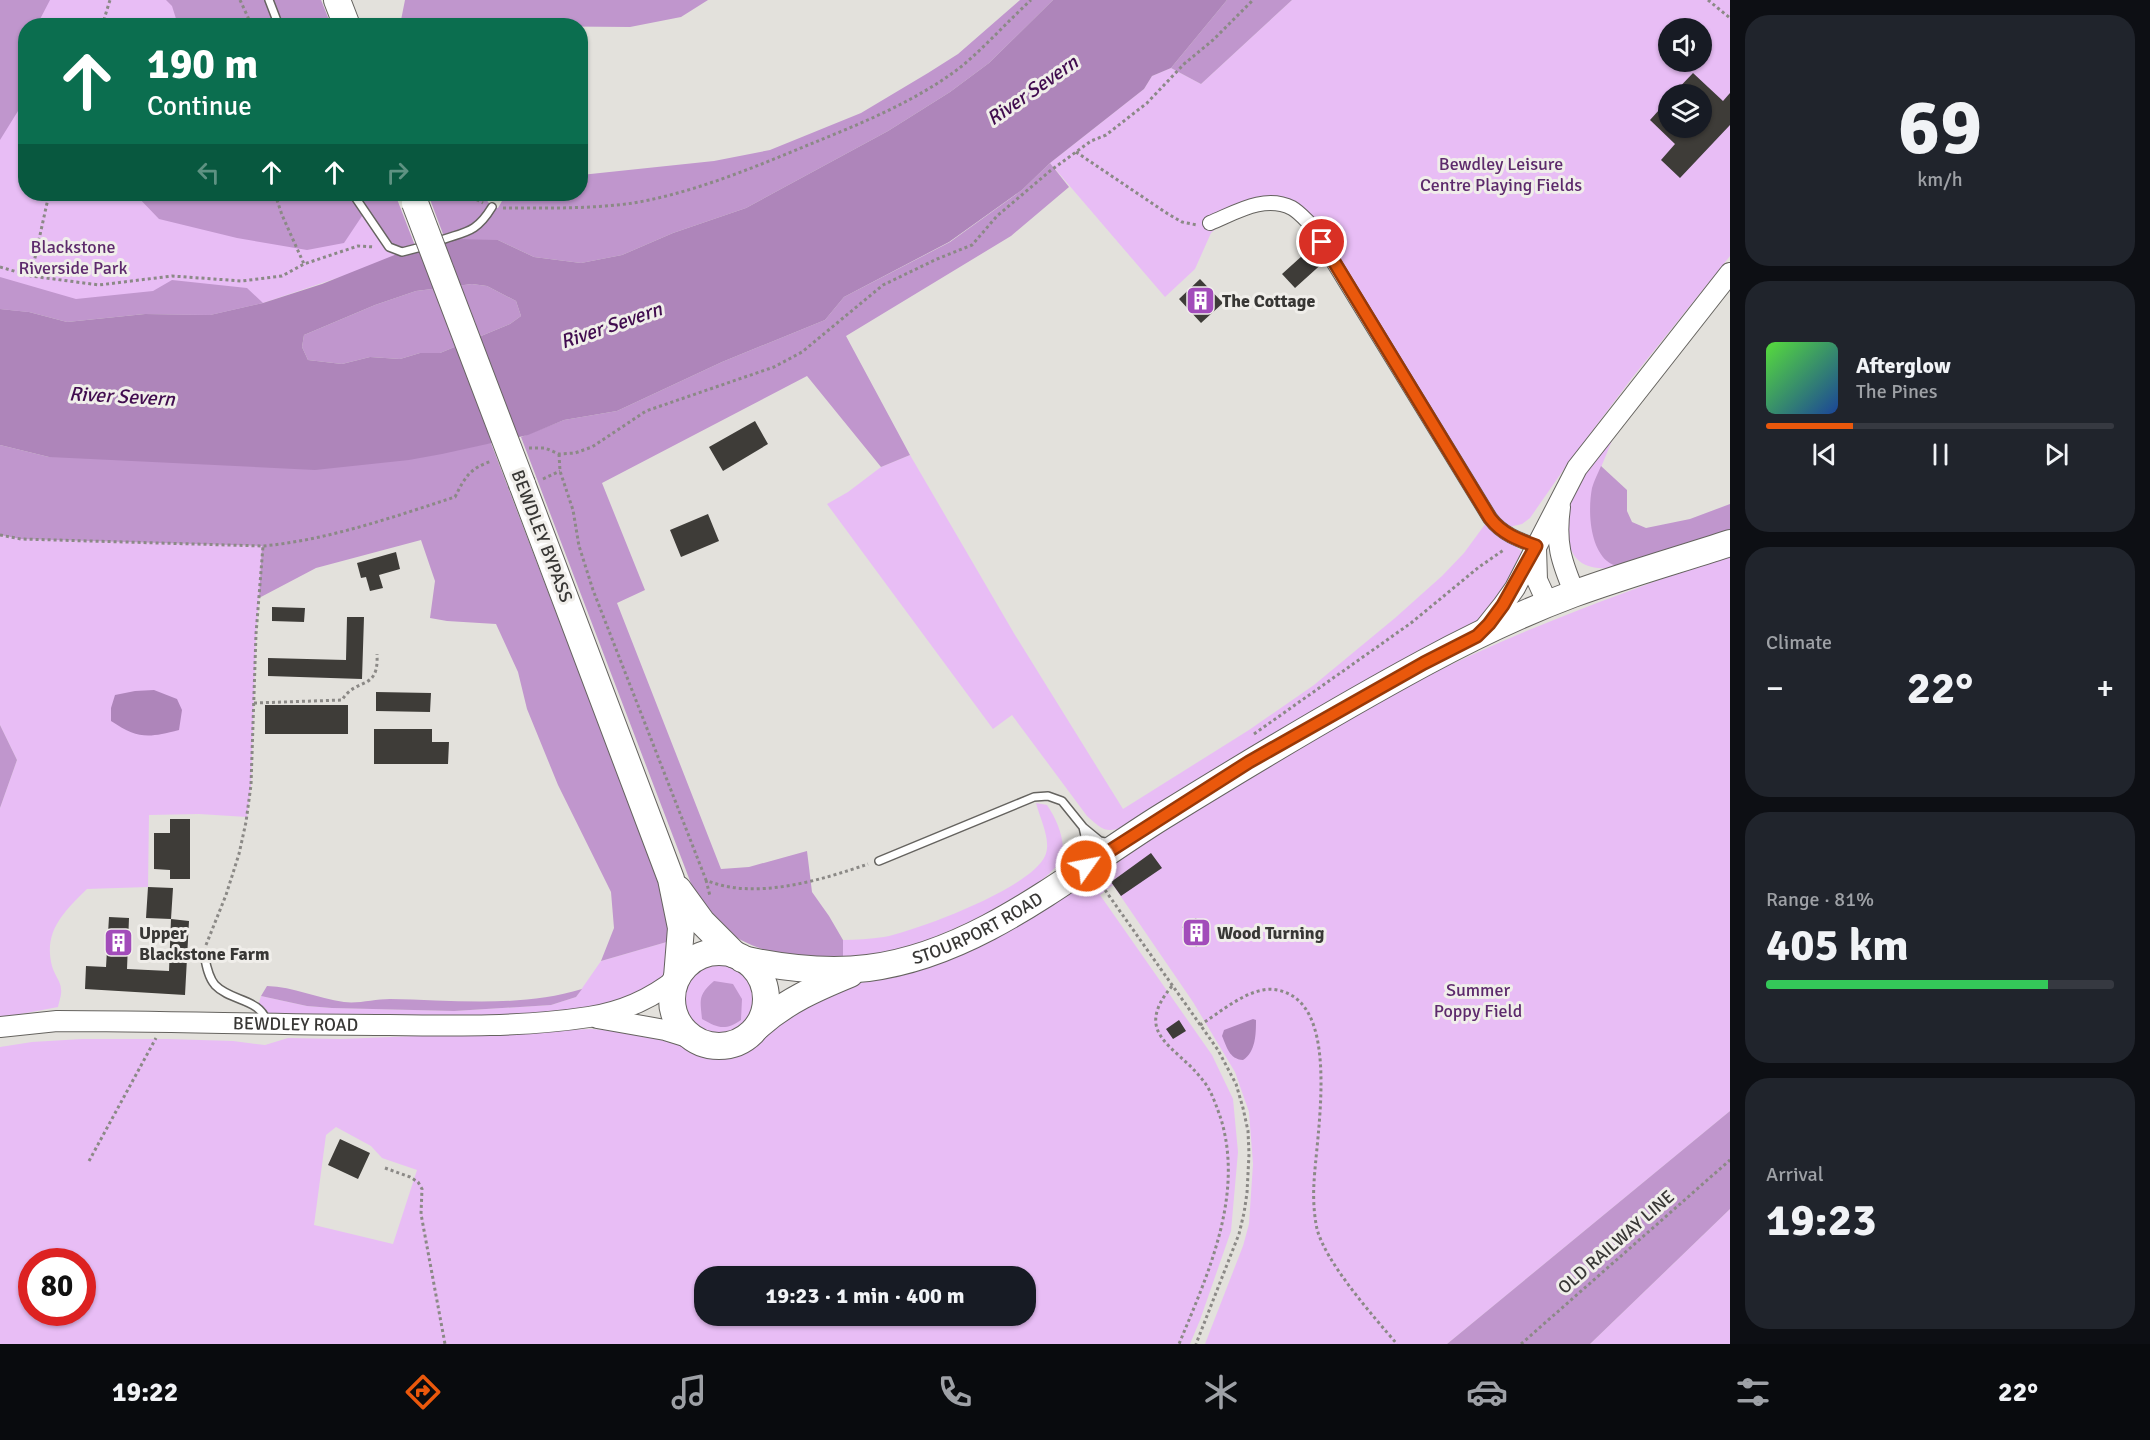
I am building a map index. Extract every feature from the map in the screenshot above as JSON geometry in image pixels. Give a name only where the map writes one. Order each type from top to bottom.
[{"type":"highway","points":[[338,0],[344,18]]},
{"type":"highway","name":"BEWDLEY BYPASS","points":[[414,201],[530,482],[672,879],[681,928],[677,978]]},
{"type":"highway","name":"STOURPORT ROAD","points":[[758,1026],[775,1011],[814,988],[867,968],[912,957],[966,937],[1018,909],[1093,874],[1119,845],[1249,762],[1424,663],[1477,636],[1575,594],[1730,543]]},
{"type":"highway","name":"BEWDLEY BYPASS","points":[[672,879],[702,922],[738,957]]},
{"type":"highway","points":[[721,952],[738,957],[758,974],[764,987],[766,1000],[758,1026],[735,1044],[714,1046],[694,1040],[682,1030],[675,1017],[672,1002],[677,978],[683,968],[694,959],[707,954],[721,952]]},
{"type":"highway","name":"STOURPORT ROAD","points":[[738,957],[794,968],[867,968]]},
{"type":"main road","points":[[1477,636],[1503,605],[1528,543],[1561,498],[1577,468],[1730,273]]},
{"type":"main road","points":[[1561,498],[1557,541],[1575,594]]},
{"type":"main road","points":[[1528,543],[1538,580],[1548,604]]},
{"type":"main road","name":"BEWDLEY ROAD","points":[[0,1027],[57,1021],[267,1025],[503,1024],[591,1017],[648,999],[677,978]]},
{"type":"main road","name":"BEWDLEY ROAD","points":[[591,1017],[665,1030],[694,1040]]},
{"type":"street","points":[[1210,223],[1258,203],[1280,204],[1294,209],[1310,224],[1490,518],[1500,530],[1528,543]]},
{"type":"lane","points":[[269,0],[276,18]]},
{"type":"lane","points":[[358,201],[389,247],[402,252],[473,230],[483,222],[492,207]]},
{"type":"lane","points":[[879,861],[1034,798],[1048,796],[1062,801],[1083,827],[1100,841],[1119,845]]},
{"type":"lane","points":[[1083,827],[1093,874]]},
{"type":"lane","points":[[204,954],[208,973],[215,985],[232,997],[258,1006],[265,1015],[267,1025]]},
{"type":"path","points":[[104,18],[110,0]]},
{"type":"path","points":[[240,0],[248,18]]},
{"type":"path","points":[[479,201],[492,207],[584,208],[629,203],[670,194],[742,172],[875,117],[917,94],[962,66],[1031,0]]},
{"type":"path","points":[[527,448],[545,448],[559,454],[574,453],[592,447],[646,411],[774,367],[802,352],[883,285],[972,245],[997,216],[1050,171],[1091,141],[1106,135],[1147,103],[1184,64],[1213,40],[1253,0]]},
{"type":"path","points":[[1708,0],[1730,18]]},
{"type":"path","points":[[1076,152],[1182,222],[1197,225],[1210,223]]},
{"type":"path","points":[[31,276],[47,201]]},
{"type":"path","points":[[277,201],[304,264]]},
{"type":"path","points":[[0,267],[31,276],[99,285],[172,276],[242,281],[264,280],[282,276],[304,264],[358,246],[389,247]]},
{"type":"path","points":[[559,454],[560,471],[573,510],[579,546],[593,590],[706,880],[718,886],[752,890],[832,876],[879,861]]},
{"type":"path","points":[[0,535],[21,539],[263,546],[295,543],[455,497],[465,478],[476,466],[495,459]]},
{"type":"path","points":[[530,482],[560,471]]},
{"type":"path","points":[[1253,735],[1412,623],[1479,567],[1528,543]]},
{"type":"path","points":[[204,954],[209,934],[226,895],[246,822],[251,785],[256,634],[263,546]]},
{"type":"path","points":[[254,703],[342,700],[348,690],[369,682],[374,676],[378,664],[377,654]]},
{"type":"path","points":[[1093,874],[1218,1050],[1236,1084],[1248,1131],[1248,1193],[1239,1234],[1196,1344]]},
{"type":"path","points":[[1172,986],[1161,999],[1157,1010],[1158,1029],[1166,1045],[1188,1062],[1203,1079],[1212,1096],[1226,1143],[1227,1170],[1227,1195],[1219,1235],[1203,1286],[1179,1344]]},
{"type":"path","points":[[1200,1025],[1250,994],[1264,990],[1280,990],[1303,1003],[1313,1022],[1319,1041],[1321,1095],[1313,1185],[1317,1229],[1327,1253],[1397,1344]]},
{"type":"path","points":[[89,1161],[164,1023]]},
{"type":"path","name":"OLD RAILWAY LINE","points":[[1521,1344],[1730,1160]]},
{"type":"path","points":[[385,1168],[410,1177],[418,1182],[422,1189],[421,1214],[445,1344]]},
{"type":"green space","name":"Blackstone Riverside Park","points":[[0,0],[321,0],[328,18],[18,18],[18,201],[398,201],[417,251],[263,303],[210,315],[29,312],[0,309]]},
{"type":"green space","name":"Bewdley Leisure Centre Playing Fields","points":[[1292,0],[1730,0],[1730,256],[1632,378],[1530,518],[1522,524],[1509,527],[1511,542],[1523,553],[1503,591],[1480,619],[1122,828],[1106,830],[1087,816],[1012,715],[993,729],[827,504],[848,492],[881,467],[910,455],[1015,635],[1123,809],[1249,730],[1314,685],[1442,576],[1464,553],[1486,523],[1308,226],[1291,212],[1269,206],[1222,223],[1211,233],[1195,269],[1165,297],[1050,163],[1144,89],[1152,76],[1171,68],[1201,84]]},
{"type":"green space","points":[[1613,438],[1593,487],[1624,567],[1594,567],[1586,565],[1573,554],[1567,512],[1582,481]]},
{"type":"green space","points":[[0,535],[21,539],[263,546],[256,634],[251,785],[247,817],[199,814],[149,815],[148,887],[87,889],[63,914],[50,942],[52,966],[61,986],[58,1007],[0,1018],[0,808],[17,760],[0,725]]},
{"type":"green space","name":"Summer Poppy Field","points":[[1730,554],[1730,1111],[1447,1344],[1205,1344],[1243,1246],[1249,1224],[1253,1164],[1249,1112],[1235,1072],[1193,1002],[1113,885],[1100,895],[1212,1055],[1233,1099],[1238,1152],[1231,1231],[1190,1344],[0,1344],[0,1047],[32,1042],[82,1039],[233,1041],[265,1045],[288,1038],[341,1039],[591,1029],[654,1038],[703,1052],[729,1054],[743,1048],[830,993],[870,980],[1084,881],[1097,890],[1109,882],[1105,874],[1108,865],[1225,792],[1383,700],[1499,643]],"holes":[[[336,1127],[371,1146],[382,1158],[417,1170],[393,1244],[314,1225],[326,1135]]]},
{"type":"green space","points":[[1036,803],[1047,805],[1057,823],[1063,843],[1062,856],[1054,869],[1039,882],[970,922],[925,941],[843,960],[843,940],[884,937],[946,917],[997,894],[1035,868],[1047,850],[1045,830]]},
{"type":"green space","points":[[670,941],[666,967],[660,980],[633,996],[589,1007],[473,1017],[410,1018],[265,1015],[258,1006],[261,996],[307,1006],[332,1008],[454,1011],[551,1005],[576,997],[601,961]]},
{"type":"green space","points":[[719,963],[733,966],[745,973],[752,985],[755,999],[752,1013],[745,1025],[733,1032],[719,1035],[705,1032],[693,1025],[686,1013],[683,999],[686,985],[693,973],[705,966]]},
{"type":"green space","points":[[1730,1209],[1730,1344],[1590,1344]]},
{"type":"shaded area","points":[[0,0],[50,0],[41,18],[18,18],[18,111],[0,140]]},
{"type":"shaded area","points":[[166,0],[321,0],[328,18],[176,18],[172,6]]},
{"type":"shaded area","points":[[405,0],[708,0],[681,17],[630,27],[588,27],[588,18],[401,18]]},
{"type":"shaded area","points":[[1020,0],[1053,0],[989,63],[950,92],[888,131],[746,208],[673,233],[622,255],[581,263],[534,257],[498,240],[446,242],[431,201],[487,201],[492,207],[498,208],[502,201],[588,201],[588,174],[714,161],[770,150],[861,113],[958,54]]},
{"type":"shaded area","points":[[1227,0],[1292,0],[1201,84],[1171,68]]},
{"type":"shaded area","points":[[1050,163],[1069,187],[1011,236],[846,336],[910,455],[881,467],[807,376],[602,483],[645,590],[617,603],[721,869],[749,867],[807,851],[812,892],[843,940],[843,960],[793,956],[761,949],[732,935],[719,924],[695,894],[521,437],[564,420],[617,411],[722,362],[825,320],[844,297],[950,242],[1022,190]]},
{"type":"shaded area","points":[[142,201],[398,201],[417,251],[389,247],[364,213],[344,243],[307,250],[237,238],[159,219]]},
{"type":"shaded area","points":[[0,277],[76,299],[153,291],[172,280],[247,288],[263,303],[210,315],[145,314],[67,322],[29,312],[0,309]]},
{"type":"shaded area","points":[[472,284],[487,286],[516,301],[521,316],[510,324],[440,353],[420,353],[400,359],[370,357],[342,364],[308,360],[302,347],[304,335],[375,305],[416,291]]},
{"type":"shaded area","points":[[491,443],[662,889],[668,910],[670,941],[601,961],[614,928],[611,892],[558,785],[527,709],[518,672],[496,624],[430,618],[435,581],[421,540],[316,568],[259,598],[262,546],[21,539],[0,535],[0,445],[49,457],[69,457]]},
{"type":"shaded area","points":[[1601,466],[1627,490],[1627,511],[1632,522],[1646,528],[1690,519],[1730,504],[1730,532],[1624,567],[1610,563],[1596,546],[1590,516],[1592,488]]},
{"type":"shaded area","points":[[0,725],[17,760],[0,808]]},
{"type":"shaded area","points":[[714,981],[733,984],[742,999],[741,1020],[730,1026],[717,1026],[702,1019],[701,998]]},
{"type":"shaded area","points":[[267,986],[287,988],[349,1002],[390,999],[511,1001],[559,995],[582,989],[576,997],[551,1005],[454,1011],[307,1006],[261,996]]},
{"type":"shaded area","points":[[1730,1111],[1730,1209],[1590,1344],[1447,1344]]},
{"type":"water","name":"River Severn","points":[[1053,0],[1227,0],[1171,68],[1152,76],[1144,89],[1050,163],[1022,190],[949,242],[844,297],[825,320],[722,362],[617,411],[564,420],[528,435],[442,454],[409,460],[315,470],[49,457],[0,445],[0,309],[29,312],[67,322],[145,314],[210,315],[263,303],[322,284],[402,252],[417,251],[455,239],[498,240],[534,257],[581,263],[622,255],[673,233],[746,208],[888,131],[950,92],[989,63]],"holes":[[[472,284],[487,286],[516,301],[521,316],[510,324],[440,353],[420,353],[400,359],[370,357],[342,364],[308,360],[302,347],[304,335],[375,305],[416,291]]]},
{"type":"water","points":[[154,690],[177,699],[182,710],[179,730],[151,735],[136,734],[111,721],[111,708],[115,695]]},
{"type":"water","points":[[1253,1019],[1256,1020],[1256,1025],[1253,1047],[1247,1057],[1243,1060],[1238,1059],[1227,1048],[1222,1036],[1224,1030]]},
{"type":"building","points":[[1693,73],[1705,84],[1683,84]]},
{"type":"building","points":[[1712,91],[1723,101],[1730,93],[1730,125],[1680,178],[1661,160],[1675,144],[1669,138],[1712,138]]},
{"type":"building","points":[[1658,111],[1658,128],[1650,120]]},
{"type":"building","points":[[1313,246],[1326,260],[1295,288],[1282,274]]},
{"type":"building","name":"The Cottage","points":[[1200,279],[1223,303],[1201,323],[1179,299]]},
{"type":"building","points":[[755,421],[768,444],[723,471],[709,447]]},
{"type":"building","points":[[708,514],[719,541],[681,557],[670,530]]},
{"type":"building","points":[[396,552],[400,569],[379,575],[383,588],[370,591],[366,577],[361,578],[357,563]]},
{"type":"building","points":[[272,607],[305,608],[304,622],[272,621]]},
{"type":"building","points":[[347,617],[364,617],[362,679],[268,676],[268,658],[346,660]]},
{"type":"building","points":[[376,692],[431,693],[430,712],[376,711]]},
{"type":"building","points":[[265,705],[348,705],[348,734],[265,734]]},
{"type":"building","points":[[374,729],[432,729],[432,742],[449,742],[448,764],[374,764]]},
{"type":"building","points":[[170,819],[190,819],[190,879],[170,879],[170,870],[154,869],[154,833],[170,833]]},
{"type":"building","points":[[1151,853],[1162,868],[1121,896],[1111,882]]},
{"type":"building","points":[[148,887],[173,888],[171,919],[146,918]]},
{"type":"building","name":"Upper Blackstone Farm","points":[[109,917],[129,918],[127,969],[169,971],[171,919],[189,921],[185,995],[85,989],[86,966],[106,967]]},
{"type":"building","name":"Wood Turning","points":[[1196,918],[1209,938],[1196,947],[1182,927]]},
{"type":"building","points":[[1179,1020],[1186,1031],[1173,1039],[1166,1029]]},
{"type":"building","points":[[340,1139],[370,1153],[358,1179],[328,1165]]},
{"type":"place","name":"The Cottage","points":[[1201,301]]},
{"type":"place","name":"Wood Turning","points":[[1196,933]]},
{"type":"place","name":"Upper Blackstone Farm","points":[[118,943]]},
{"type":"route","points":[[1086,866],[1249,762],[1424,663],[1477,636],[1489,624],[1515,588],[1536,546],[1500,530],[1490,518],[1322,242]]}]
